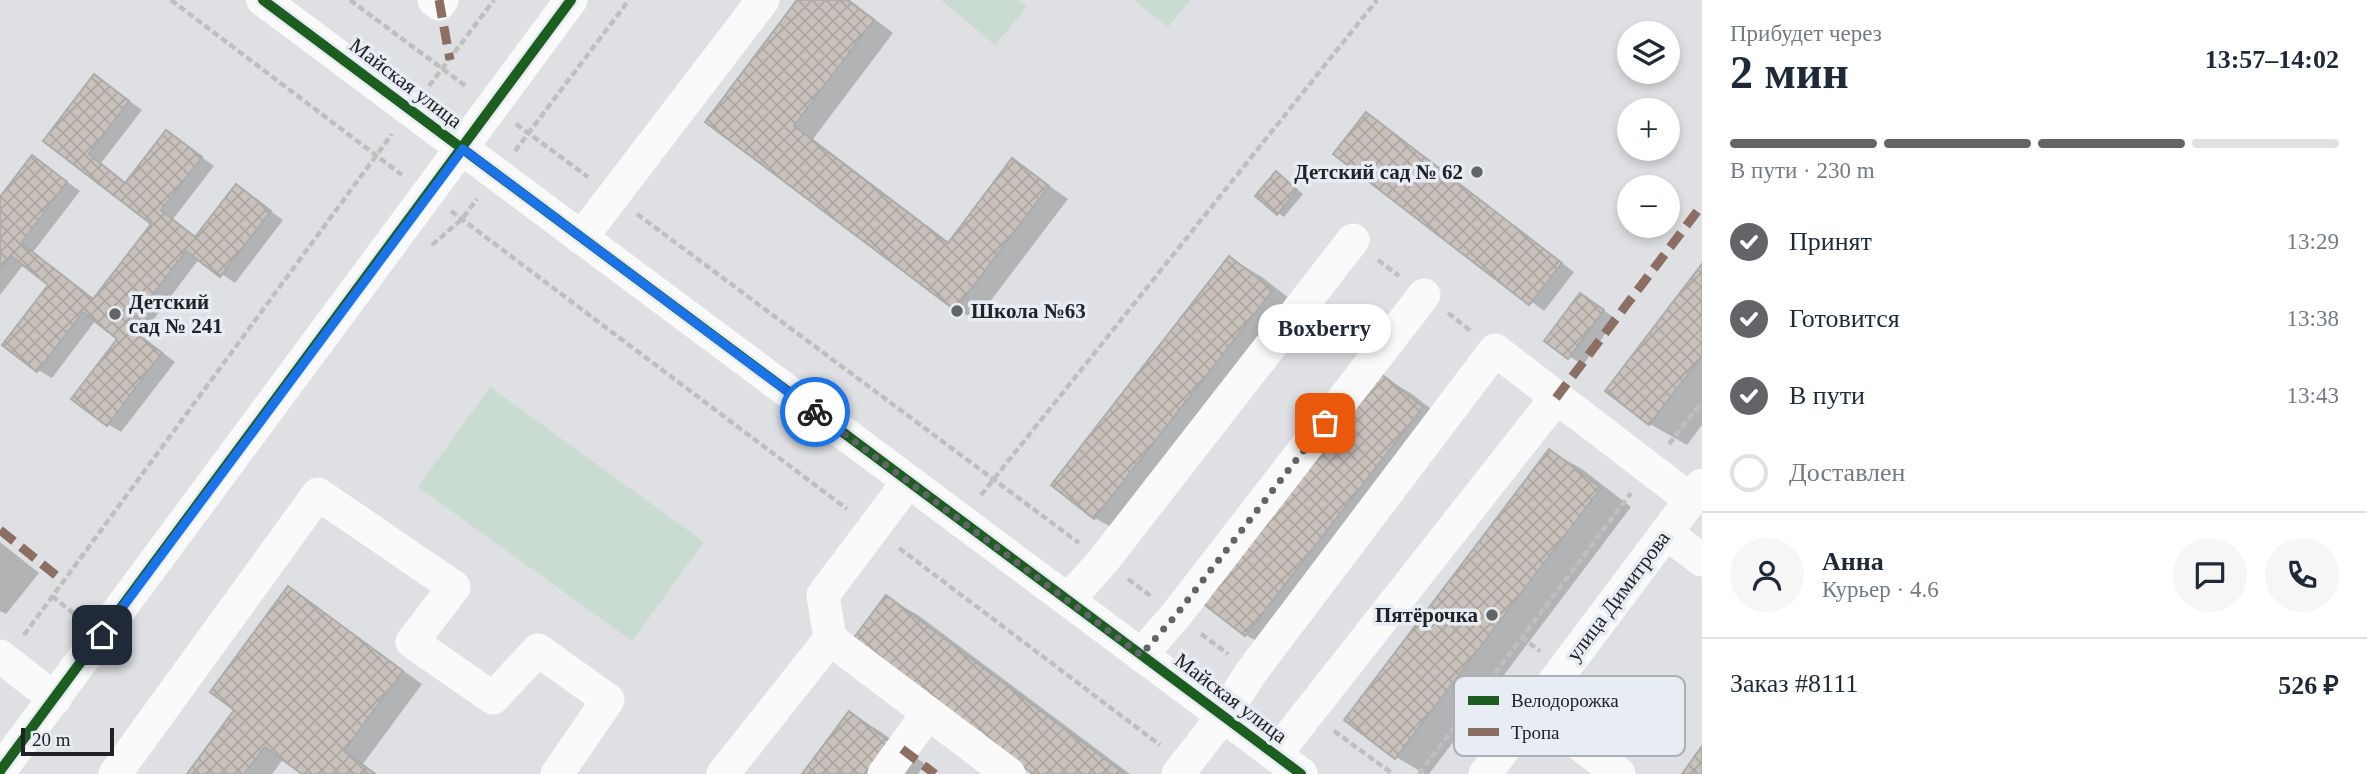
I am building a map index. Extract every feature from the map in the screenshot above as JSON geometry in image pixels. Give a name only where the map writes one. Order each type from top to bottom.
[{"type":"street","name":"Майская улица","points":[[263,0],[1288,764]]},
{"type":"street","points":[[434,0],[439,4],[442,0]]},
{"type":"street","points":[[5,755],[55,699],[571,0]]},
{"type":"street","points":[[581,238],[763,0]]},
{"type":"street","points":[[1068,600],[1103,561],[1353,240]]},
{"type":"street","points":[[1141,655],[1176,615],[1424,295]]},
{"type":"street","points":[[1182,769],[1223,716],[1252,671],[1495,350],[1650,468],[1696,493]]},
{"type":"street","points":[[1288,764],[1310,714],[1556,398]]},
{"type":"street","points":[[908,482],[823,595],[831,639],[1009,774]]},
{"type":"street","name":"улица Димитрова","points":[[1558,676],[1696,493]]},
{"type":"street","points":[[115,774],[318,494],[454,587],[412,642],[493,698],[538,650],[608,700],[557,774]]},
{"type":"street","points":[[1666,533],[1702,560]]},
{"type":"street","points":[[723,774],[831,639]]},
{"type":"street","points":[[3,658],[55,699]]},
{"type":"street","points":[[884,774],[928,713]]},
{"type":"street","name":"улица Димитрова","points":[[1485,774],[1498,756]]},
{"type":"street","points":[[1595,756],[1619,774]]},
{"type":"path","points":[[171,0],[873,528],[1182,769]]},
{"type":"path","points":[[350,0],[1252,671]]},
{"type":"path","points":[[3,658],[494,0]]},
{"type":"path","points":[[426,250],[462,219],[530,134],[629,0]]},
{"type":"path","points":[[959,519],[995,480],[1377,0]]},
{"type":"path","points":[[1493,676],[1702,402]]},
{"type":"path","points":[[1310,714],[1393,774]]},
{"type":"path","points":[[1419,774],[1454,728]]},
{"type":"shaded area","points":[[941,0],[1018,0],[1027,7],[995,45]]},
{"type":"shaded area","points":[[1134,0],[1190,0],[1168,27]]},
{"type":"shaded area","points":[[490,387],[704,542],[632,641],[418,487]]},
{"type":"building","points":[[797,0],[847,0],[874,20],[794,126],[948,243],[1012,158],[1049,186],[955,310],[705,122]]},
{"type":"building","points":[[94,74],[129,101],[89,154],[125,183],[166,130],[202,157],[161,210],[195,237],[236,184],[271,211],[220,277],[186,251],[128,327],[162,353],[107,426],[71,399],[117,339],[83,312],[37,372],[2,345],[48,285],[11,256],[0,270],[0,197],[32,155],[67,182],[21,243],[93,299],[151,224],[43,141]]},
{"type":"building","points":[[1366,112],[1562,263],[1529,305],[1333,154]]},
{"type":"building","points":[[1276,171],[1297,190],[1277,215],[1255,196]]},
{"type":"building","points":[[1229,256],[1273,290],[1094,519],[1051,485]]},
{"type":"building","points":[[1702,264],[1702,356],[1649,425],[1605,391]]},
{"type":"building","points":[[1580,293],[1604,310],[1568,359],[1544,341]]},
{"type":"building","points":[[1380,373],[1423,407],[1245,636],[1201,602]]},
{"type":"building","points":[[1549,449],[1601,488],[1458,676],[1454,676],[1454,681],[1395,759],[1344,720]]},
{"type":"building","points":[[288,586],[403,671],[344,751],[375,774],[302,774],[265,747],[244,774],[187,774],[234,710],[210,692]]},
{"type":"building","points":[[886,595],[1125,774],[1033,774],[853,639]]},
{"type":"building","points":[[849,711],[894,745],[873,774],[802,774]]},
{"type":"building","points":[[1702,746],[1702,774],[1682,774]]},
{"type":"marked path","points":[[439,0],[450,60]]},
{"type":"marked path","points":[[1556,398],[1702,205]]},
{"type":"marked path","points":[[0,530],[63,581]]},
{"type":"marked path","points":[[902,749],[935,774]]},
{"type":"cycle path","points":[[263,0],[1301,774]]},
{"type":"cycle path","points":[[0,771],[571,0]]},
{"type":"way so far","points":[[815,412],[1141,655],[1176,615],[1325,423]]},
{"type":"place","name":"Детский сад № 62","points":[[1477,172]]},
{"type":"place","name":"Школа №63","points":[[957,311]]},
{"type":"place","name":"Детский сад № 241","points":[[115,314]]},
{"type":"place","name":"Boxberry","points":[[1325,423]]},
{"type":"place","name":"Пятёрочка","points":[[1492,615]]},
{"type":"route","points":[[102,635],[463,149],[815,412]]}]
